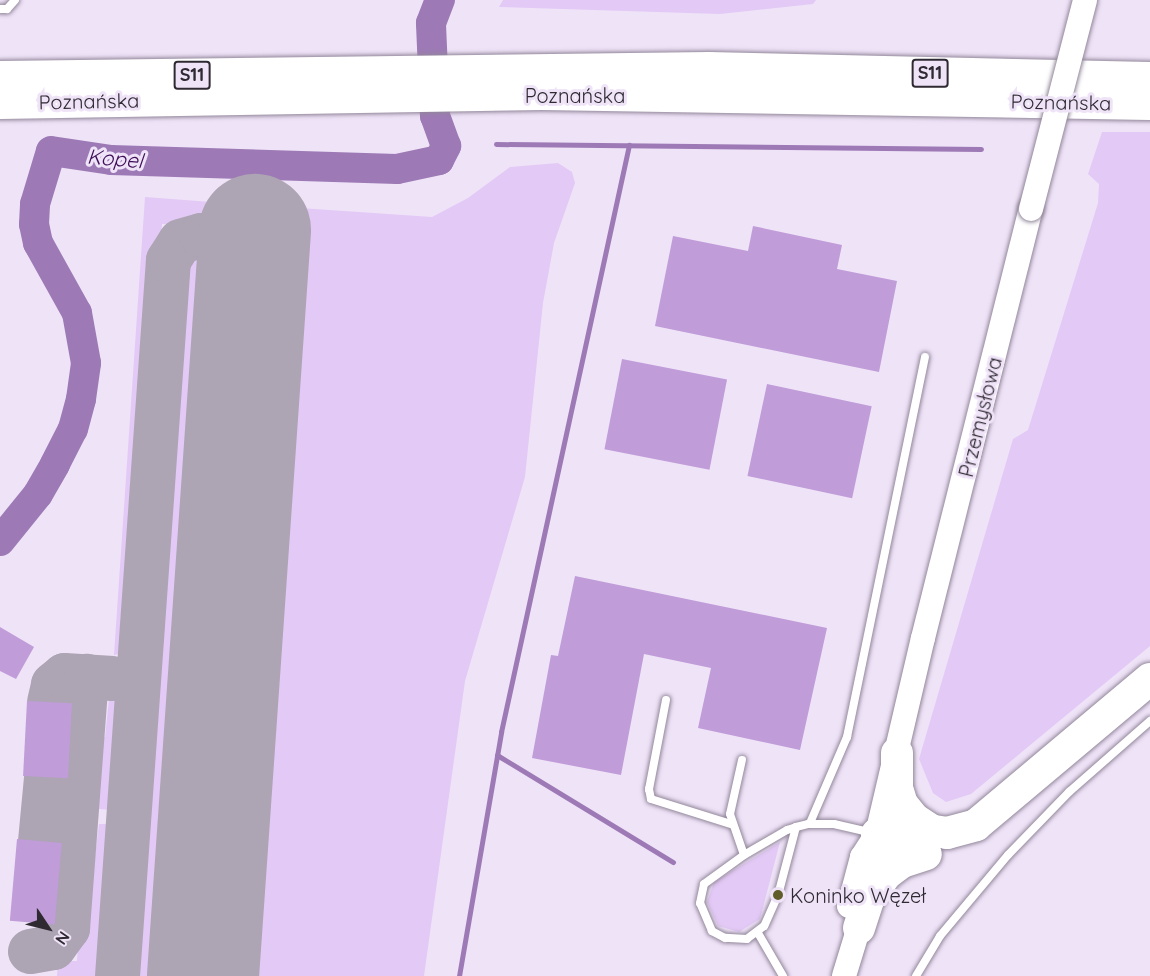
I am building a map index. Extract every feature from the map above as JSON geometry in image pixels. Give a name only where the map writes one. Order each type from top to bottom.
[{"type":"highway","name":"Poznańska","points":[[0,77],[383,84],[463,83],[710,68],[1150,78]]},
{"type":"highway","name":"Poznańska","points":[[463,83],[702,95],[1150,104]]},
{"type":"highway","name":"Poznańska","points":[[0,103],[383,84]]},
{"type":"highway","points":[[859,928],[869,898],[886,874],[926,842],[965,830],[999,808],[1150,679]]},
{"type":"highway","points":[[897,753],[897,788],[902,804],[914,819],[926,842]]},
{"type":"highway","points":[[878,834],[896,825],[926,842]]},
{"type":"street","name":"Przemysłowa","points":[[844,976],[877,868],[878,834],[897,753],[1085,0]]},
{"type":"street","name":"Przemysłowa","points":[[833,976],[860,865],[878,834]]},
{"type":"lane","points":[[0,9],[7,9],[15,0]]},
{"type":"lane","points":[[810,823],[847,737],[926,357]]},
{"type":"lane","points":[[666,700],[649,789],[651,799],[730,824]]},
{"type":"lane","points":[[916,976],[946,928],[1023,838],[1150,721]]},
{"type":"lane","points":[[742,760],[730,824],[744,855]]},
{"type":"lane","points":[[795,827],[776,903],[758,933],[747,939],[725,938],[712,931],[701,911],[704,884],[744,855],[795,827],[810,823],[834,824],[878,834]]},
{"type":"lane","points":[[758,933],[783,976]]},
{"type":"shaded area","points":[[503,0],[816,0],[813,4],[720,14],[499,7]]},
{"type":"shaded area","points":[[1102,132],[1150,132],[1150,646],[971,794],[946,802],[933,793],[919,759],[1013,439],[1028,430],[1098,203],[1099,184],[1088,174]]},
{"type":"shaded area","points":[[558,163],[572,172],[575,183],[554,243],[543,303],[525,477],[465,681],[424,976],[228,976],[285,207],[432,217],[468,198],[510,167]]},
{"type":"shaded area","points":[[145,197],[237,204],[221,227],[162,224],[132,651],[114,655]]},
{"type":"shaded area","points":[[198,245],[220,247],[232,260],[180,976],[128,976],[179,263]]},
{"type":"shaded area","points":[[96,696],[103,698],[100,737],[105,737],[109,699],[128,705],[120,805],[112,810],[98,809],[101,774],[90,773]]},
{"type":"shaded area","points":[[99,824],[110,824],[118,832],[108,976],[57,976],[58,961],[77,961],[84,857],[95,856]]},
{"type":"shaded area","points":[[780,842],[760,919],[739,932],[718,926],[707,902],[714,882]]},
{"type":"building","points":[[753,226],[842,245],[837,269],[897,281],[879,372],[655,326],[673,236],[748,251]]},
{"type":"building","points":[[622,359],[727,379],[709,470],[604,449]]},
{"type":"building","points":[[767,384],[872,406],[852,498],[747,476]]},
{"type":"building","points":[[575,576],[827,628],[800,750],[698,728],[711,668],[644,654],[621,775],[532,758],[551,655],[558,656]]},
{"type":"building","points":[[0,627],[34,647],[16,679],[0,671]]},
{"type":"building","points":[[27,701],[72,703],[68,778],[23,776]]},
{"type":"building","points":[[17,839],[62,843],[55,925],[10,921]]},
{"type":"waterway","name":"Kopel","points":[[0,541],[38,494],[73,429],[81,399],[86,363],[77,313],[38,243],[34,224],[35,204],[51,151],[111,160],[397,169],[439,160],[446,146],[435,116],[431,23],[440,0]]},
{"type":"waterway","points":[[496,144],[981,149]]},
{"type":"waterway","points":[[459,976],[501,732],[629,145]]},
{"type":"waterway","points":[[497,755],[673,862]]},
{"type":"taxiway","points":[[117,976],[168,260],[180,241],[201,235],[238,238],[249,248],[253,265]]},
{"type":"taxiway","points":[[49,702],[53,684],[64,675],[112,678]]},
{"type":"taxiway","points":[[30,951],[53,947],[67,928],[86,676]]},
{"type":"taxiway","points":[[40,841],[46,778]]},
{"type":"runway","points":[[203,976],[255,230]]},
{"type":"place","name":"Koninko Węzeł","points":[[778,895]]}]
